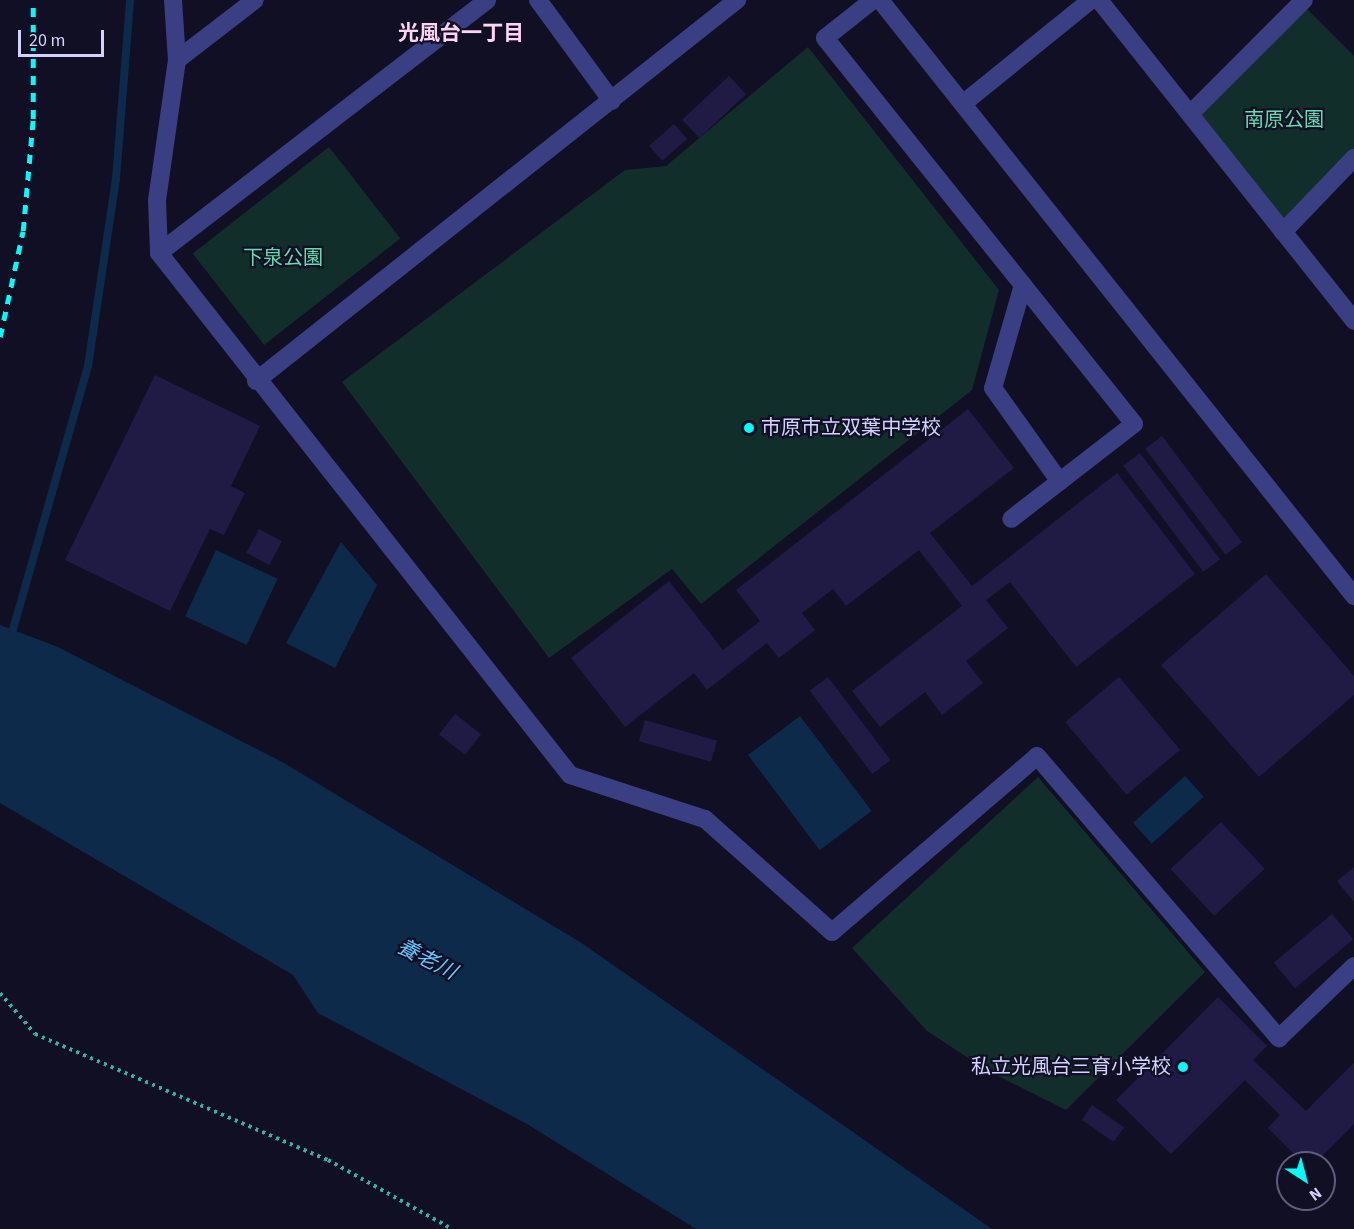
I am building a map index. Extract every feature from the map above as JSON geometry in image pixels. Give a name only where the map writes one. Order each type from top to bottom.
[{"type":"street","points":[[173,0],[177,60],[157,200],[159,253],[256,381],[570,775],[705,819],[832,932],[1037,756],[1279,1038],[1354,966]]},
{"type":"street","points":[[177,60],[255,0]]},
{"type":"street","points":[[159,253],[487,0]]},
{"type":"street","points":[[538,0],[612,100]]},
{"type":"street","points":[[256,381],[737,0]]},
{"type":"street","points":[[873,0],[825,38],[1134,424],[1011,519]]},
{"type":"street","points":[[880,0],[965,102],[1354,595]]},
{"type":"street","points":[[965,102],[1091,0]]},
{"type":"street","points":[[1099,0],[1354,321]]},
{"type":"street","points":[[1190,114],[1304,0]]},
{"type":"street","points":[[1283,232],[1354,158]]},
{"type":"street","points":[[1023,285],[993,388],[1060,482]]},
{"type":"path","points":[[0,993],[35,1034],[328,1160],[452,1229]]},
{"type":"green space","name":"南原公園","points":[[1301,3],[1354,56],[1354,158],[1283,232],[1190,114]]},
{"type":"green space","points":[[808,47],[999,290],[972,390],[701,604],[672,569],[549,658],[342,382],[625,170],[666,166]]},
{"type":"green space","name":"下泉公園","points":[[329,147],[400,238],[264,345],[193,254]]},
{"type":"green space","points":[[1038,777],[1205,972],[1066,1110],[988,1071],[927,1031],[852,948]]},
{"type":"water","points":[[341,542],[377,585],[335,668],[286,643]]},
{"type":"water","points":[[216,550],[278,579],[247,645],[185,616]]},
{"type":"water","name":"養老川","points":[[0,625],[58,647],[284,763],[580,942],[992,1229],[696,1229],[527,1124],[318,1013],[293,975],[0,803]]},
{"type":"water","points":[[800,716],[872,811],[820,850],[748,755]]},
{"type":"water","points":[[1185,776],[1204,797],[1152,844],[1133,823]]},
{"type":"building","points":[[729,76],[746,94],[699,138],[682,120]]},
{"type":"building","points":[[674,124],[687,139],[662,161],[649,146]]},
{"type":"building","points":[[155,375],[260,426],[231,486],[245,493],[224,535],[210,529],[170,611],[65,560]]},
{"type":"building","points":[[968,409],[1014,468],[930,533],[972,586],[1117,473],[1195,574],[1076,667],[1010,582],[986,600],[1008,628],[966,661],[983,683],[942,715],[925,692],[880,727],[852,691],[962,606],[919,550],[846,606],[833,589],[802,613],[815,630],[779,658],[767,643],[707,690],[694,673],[625,727],[571,658],[669,581],[723,650],[760,621],[736,590]]},
{"type":"building","points":[[1162,436],[1242,542],[1225,555],[1145,449]]},
{"type":"building","points":[[1140,453],[1220,559],[1203,572],[1123,466]]},
{"type":"building","points":[[259,529],[282,541],[269,565],[246,553]]},
{"type":"building","points":[[1266,574],[1354,676],[1354,695],[1259,777],[1161,665]]},
{"type":"building","points":[[828,677],[891,760],[872,774],[810,691]]},
{"type":"building","points":[[1119,677],[1180,750],[1126,795],[1065,722]]},
{"type":"building","points":[[455,714],[481,734],[465,755],[439,734]]},
{"type":"building","points":[[645,720],[717,741],[711,762],[639,741]]},
{"type":"building","points":[[1221,822],[1265,869],[1214,916],[1171,869]]},
{"type":"building","points":[[1354,867],[1354,902],[1337,881]]},
{"type":"building","points":[[1332,914],[1353,939],[1295,988],[1274,963]]},
{"type":"building","points":[[1218,997],[1267,1046],[1253,1060],[1306,1111],[1354,1063],[1354,1124],[1327,1151],[1291,1151],[1268,1128],[1280,1115],[1245,1080],[1171,1154],[1116,1100]]},
{"type":"building","points":[[1092,1105],[1124,1127],[1114,1142],[1082,1120]]},
{"type":"waterway","points":[[10,640],[88,366],[116,179],[130,0]]},
{"type":"railway","points":[[0,337],[23,231],[33,119],[33,0]]},
{"type":"place","name":"市原市立双葉中学校","points":[[749,428]]},
{"type":"place","name":"私立光風台三育小学校","points":[[1183,1067]]},
{"type":"district","name":"光風台一丁目","points":[[461,33]]}]
